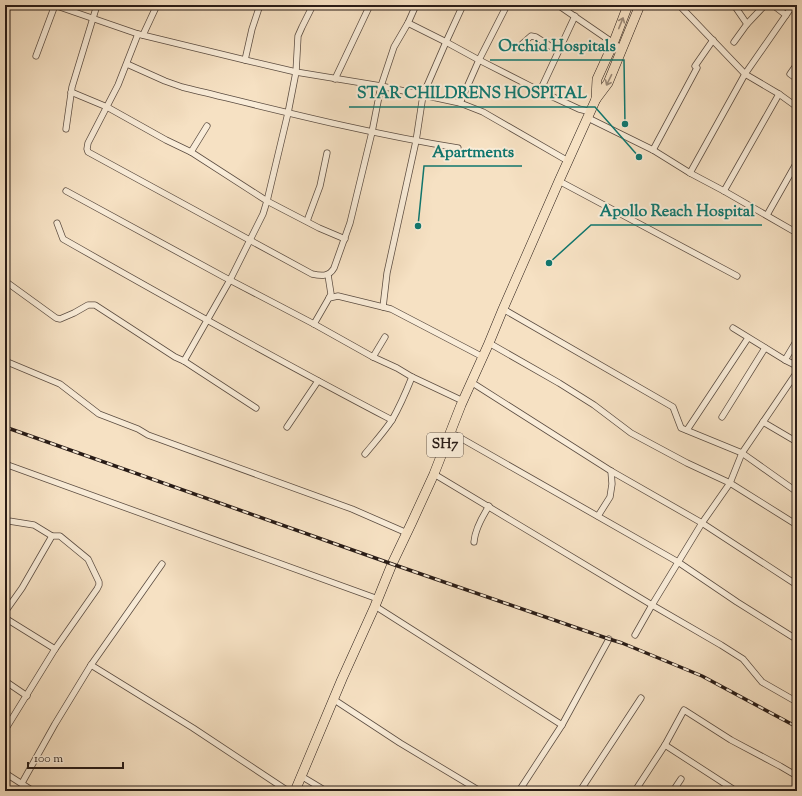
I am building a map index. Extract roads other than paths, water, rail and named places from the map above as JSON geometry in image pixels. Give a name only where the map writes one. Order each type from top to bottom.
[{"type":"main road","name":"SH7","points":[[596,99],[597,79],[613,44],[628,5]]},
{"type":"main road","name":"SH7","points":[[295,791],[333,699],[392,564],[434,474],[471,382],[490,343],[503,309],[559,181],[596,99],[608,83],[640,5]]},
{"type":"street","points":[[36,56],[55,5],[140,35],[296,72],[381,86],[460,103],[483,112],[568,161]]},
{"type":"street","points":[[66,129],[72,87],[97,5]]},
{"type":"street","points":[[158,5],[140,35],[118,85],[88,143],[88,152],[312,274],[323,276],[332,272],[345,239],[372,132],[381,86],[394,47],[408,23],[416,5]]},
{"type":"street","points":[[245,60],[252,29],[260,5]]},
{"type":"street","points":[[184,362],[230,280],[263,214],[288,113],[296,72],[298,36],[313,5]]},
{"type":"street","points":[[335,79],[370,5]]},
{"type":"street","points":[[384,307],[384,293],[387,273],[416,141],[423,95],[463,5]]},
{"type":"street","points":[[460,103],[479,60],[507,5]]},
{"type":"street","points":[[558,5],[622,49]]},
{"type":"street","points":[[679,5],[745,74],[779,94],[797,107]]},
{"type":"street","points":[[734,5],[748,24]]},
{"type":"street","points":[[734,42],[765,5]]},
{"type":"street","points":[[773,5],[786,15]]},
{"type":"street","points":[[690,173],[745,74],[793,5]]},
{"type":"street","points":[[540,91],[575,16]]},
{"type":"street","points":[[408,23],[540,91],[579,109],[797,233]]},
{"type":"street","points":[[522,44],[531,36],[536,37],[558,51]]},
{"type":"street","points":[[653,150],[696,67],[713,40]]},
{"type":"street","points":[[127,64],[182,87],[372,132],[458,148]]},
{"type":"street","points":[[797,64],[790,74],[797,79]]},
{"type":"street","points":[[71,92],[107,107],[166,140],[191,152],[267,200],[319,228],[345,239]]},
{"type":"street","points":[[724,191],[779,94]]},
{"type":"street","points":[[191,152],[207,126]]},
{"type":"street","points":[[306,221],[320,186],[327,153]]},
{"type":"street","points":[[767,215],[797,162]]},
{"type":"street","points":[[559,181],[737,276]]},
{"type":"street","points":[[66,191],[373,357],[463,401]]},
{"type":"street","points":[[57,223],[63,239],[207,321],[392,420]]},
{"type":"street","points":[[314,324],[329,298],[328,275]]},
{"type":"street","points":[[5,281],[56,318],[60,319],[74,313],[88,304],[95,305],[256,408]]},
{"type":"street","points":[[329,298],[338,296],[391,309],[483,357]]},
{"type":"street","points":[[503,309],[673,407],[681,428],[742,453],[797,492]]},
{"type":"street","points":[[733,328],[797,366]]},
{"type":"street","points":[[373,357],[385,337]]},
{"type":"street","points":[[687,430],[748,338]]},
{"type":"street","points":[[785,360],[797,340]]},
{"type":"street","points":[[490,343],[594,405],[631,433],[687,463],[730,483],[797,525]]},
{"type":"street","points":[[722,417],[765,348]]},
{"type":"street","points":[[5,361],[60,384],[99,414],[138,429],[148,435],[352,509],[407,533]]},
{"type":"street","points":[[636,635],[652,605],[702,523],[730,483],[742,453],[797,372]]},
{"type":"street","points":[[365,454],[392,420],[412,377]]},
{"type":"street","points":[[287,427],[318,381]]},
{"type":"street","points":[[471,382],[611,470],[702,523],[797,585]]},
{"type":"street","points":[[763,422],[797,442]]},
{"type":"street","points":[[450,432],[678,562],[737,602],[796,639]]},
{"type":"street","points":[[5,464],[376,602],[562,725]]},
{"type":"street","points":[[598,516],[610,496],[612,484],[611,470]]},
{"type":"street","points":[[434,474],[735,653],[749,665],[762,682],[797,702]]},
{"type":"street","points":[[474,542],[477,527],[488,506]]},
{"type":"street","points":[[5,520],[34,525],[52,536],[60,536],[88,559],[99,582],[97,589],[55,649],[5,730]]},
{"type":"street","points":[[5,612],[22,588],[52,536]]},
{"type":"street","points":[[22,784],[55,724],[91,665],[162,564]]},
{"type":"street","points":[[5,618],[55,649]]},
{"type":"street","points":[[519,791],[562,725],[609,640]]},
{"type":"street","points":[[91,665],[193,728],[288,791]]},
{"type":"street","points":[[5,681],[27,696]]},
{"type":"street","points":[[580,791],[641,698]]},
{"type":"street","points":[[333,699],[400,743],[480,791]]},
{"type":"street","points":[[635,791],[665,745],[684,710],[731,740],[797,776]]},
{"type":"street","points":[[665,745],[736,791]]},
{"type":"street","points":[[5,773],[33,791]]},
{"type":"street","points":[[301,776],[326,791]]},
{"type":"street","points":[[673,791],[681,779]]},
{"type":"railway","points":[[5,427],[392,564],[622,643],[702,676],[797,727]]},
{"type":"place","name":"Orchid Hospitals","points":[[625,124]]},
{"type":"place","name":"STAR CHILDRENS HOSPITAL","points":[[639,157]]},
{"type":"place","name":"Apartments","points":[[418,226]]},
{"type":"place","name":"Apollo Reach Hospital","points":[[549,263]]}]
